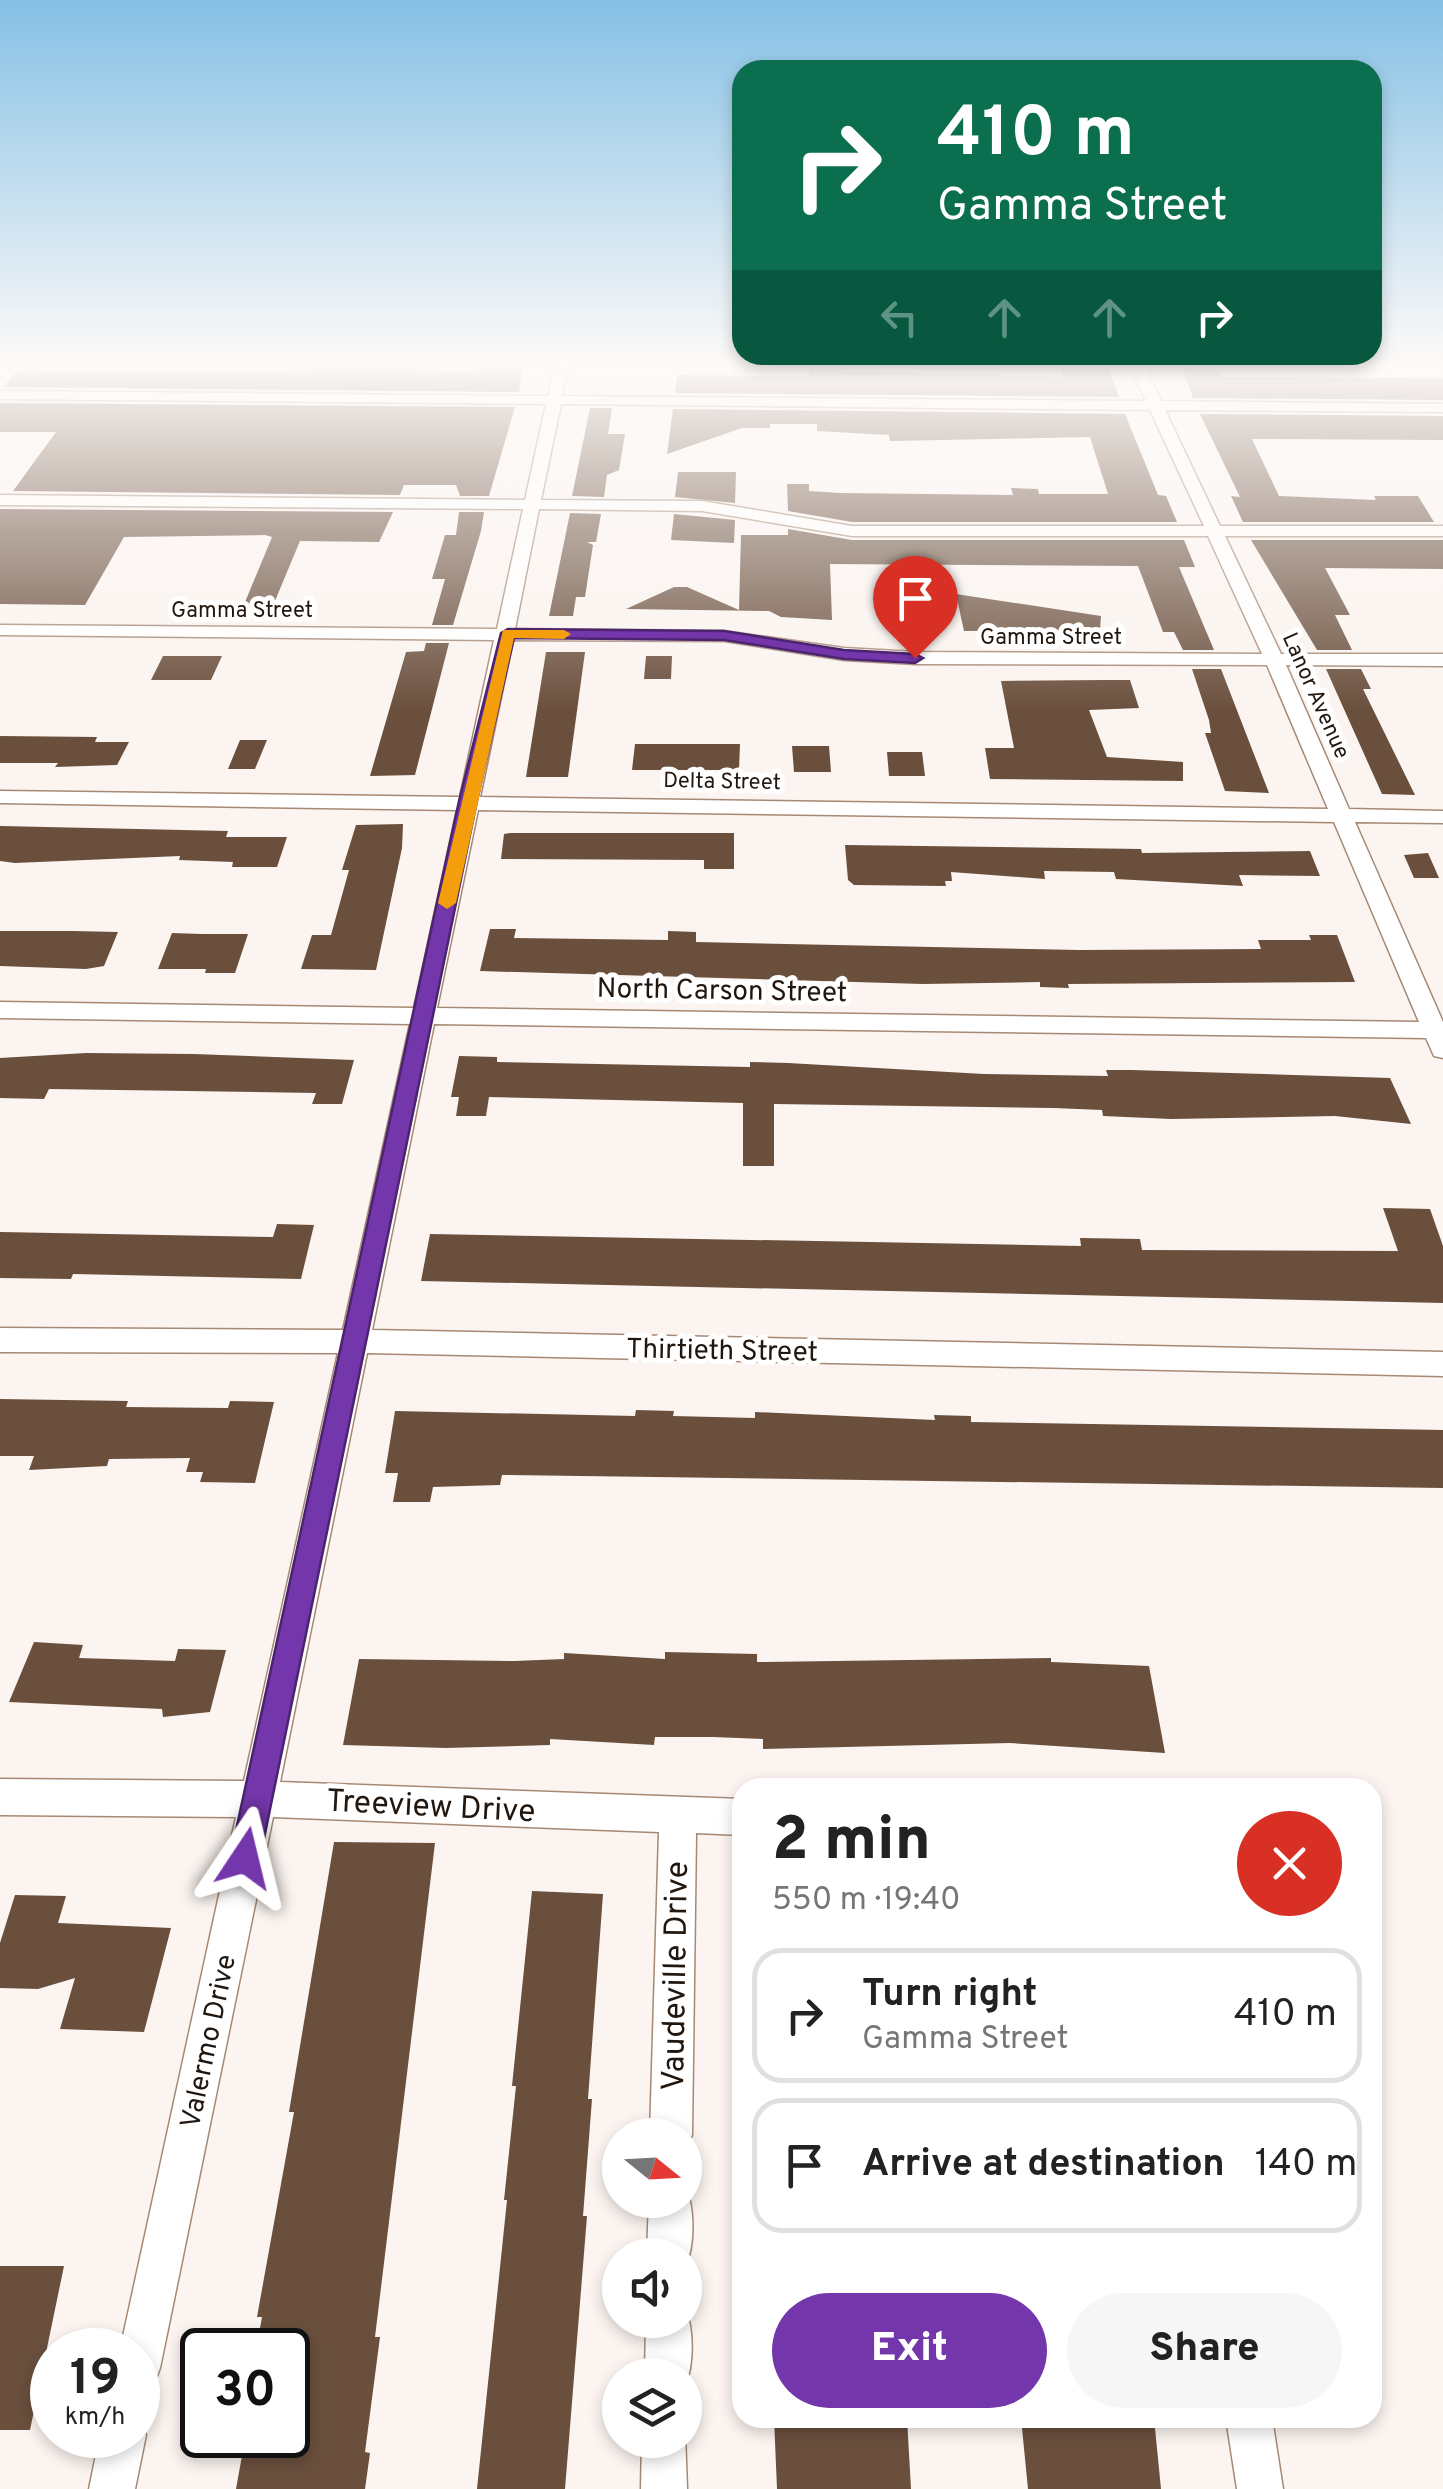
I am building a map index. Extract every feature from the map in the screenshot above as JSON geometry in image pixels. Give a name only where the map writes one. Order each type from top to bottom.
[{"type":"street","name":"Valermo Drive","points":[[146,2328],[255,1801],[539,479]]},
{"type":"street","name":"Lanor Avenue","points":[[1191,479],[1440,1037]]},
{"type":"street","points":[[0,500],[702,506],[852,532],[1443,531]]},
{"type":"street","name":"Gamma Street","points":[[0,630],[724,636],[844,654],[915,658],[1443,660]]},
{"type":"street","name":"Delta Street","points":[[0,798],[468,801],[1443,818]]},
{"type":"street","name":"North Carson Street","points":[[0,1010],[424,1014],[1440,1037]]},
{"type":"street","name":"Thirtieth Street","points":[[0,1340],[354,1342],[1443,1364]]},
{"type":"street","name":"Treeview Drive","points":[[0,1797],[328,1800],[732,1817]]},
{"type":"street","name":"Vaudeville Drive","points":[[671,2118],[678,1816]]},
{"type":"street","points":[[1250,2428],[1260,2489]]},
{"type":"street","points":[[112,2489],[119,2458]]},
{"type":"street","points":[[664,2489],[665,2458]]},
{"type":"building","points":[[22,479],[494,479],[489,496],[460,496],[456,485],[404,485],[400,495],[13,491]]},
{"type":"building","points":[[575,479],[606,479],[604,497],[572,496]]},
{"type":"building","points":[[677,479],[736,479],[735,503],[675,497]]},
{"type":"building","points":[[1103,479],[1152,479],[1158,495],[1166,496],[1177,522],[852,522],[788,511],[787,484],[809,484],[809,491],[840,493],[1013,495],[1011,488],[1038,489],[1039,494],[1108,494]]},
{"type":"building","points":[[1231,479],[1271,479],[1279,496],[1376,500],[1374,496],[1418,496],[1434,522],[1243,522],[1231,496],[1240,497]]},
{"type":"building","points":[[0,509],[393,512],[379,542],[300,541],[272,608],[243,607],[272,537],[265,535],[124,537],[85,605],[0,604]]},
{"type":"building","points":[[459,512],[484,512],[481,531],[453,625],[432,625],[445,579],[432,579],[445,535],[456,535]]},
{"type":"building","points":[[570,513],[601,514],[596,542],[587,542],[593,545],[585,597],[576,597],[573,616],[549,616]]},
{"type":"building","points":[[674,514],[735,520],[734,543],[671,540]]},
{"type":"building","points":[[788,529],[852,540],[1184,540],[1195,567],[1179,567],[1214,650],[1183,650],[1174,632],[1163,632],[1138,566],[830,564],[832,620],[781,617],[769,611],[626,609],[674,587],[687,587],[739,610],[741,535],[788,535]]},
{"type":"building","points":[[1251,540],[1443,540],[1443,569],[1325,568],[1350,615],[1335,615],[1352,650],[1317,650]]},
{"type":"building","points":[[956,594],[1101,616],[1100,630],[964,631]]},
{"type":"building","points":[[426,643],[449,643],[415,775],[370,776],[406,652],[424,651]]},
{"type":"building","points":[[546,652],[585,652],[568,777],[526,777]]},
{"type":"building","points":[[163,656],[222,656],[211,680],[151,680]]},
{"type":"building","points":[[646,656],[672,656],[671,679],[644,679]]},
{"type":"building","points":[[1192,669],[1221,669],[1269,793],[1225,791],[1205,733],[1211,733],[1209,720]]},
{"type":"building","points":[[1326,669],[1361,669],[1371,689],[1363,689],[1415,795],[1382,794]]},
{"type":"building","points":[[1130,680],[1139,708],[1089,710],[1107,757],[1183,762],[1183,781],[990,779],[985,748],[1014,748],[1001,681]]},
{"type":"building","points":[[0,736],[97,737],[95,742],[129,742],[117,765],[55,767],[58,763],[0,763]]},
{"type":"building","points":[[240,740],[267,740],[255,769],[228,769]]},
{"type":"building","points":[[635,744],[740,744],[739,770],[632,770]]},
{"type":"building","points":[[792,746],[829,746],[831,772],[794,772]]},
{"type":"building","points":[[887,752],[922,752],[925,776],[889,776]]},
{"type":"building","points":[[403,824],[402,848],[376,970],[301,969],[312,935],[331,935],[349,870],[342,870],[356,825]]},
{"type":"building","points":[[0,826],[228,831],[226,837],[287,837],[277,867],[232,867],[233,862],[179,860],[180,856],[15,863],[0,861]]},
{"type":"building","points":[[734,833],[734,869],[704,869],[704,860],[501,859],[504,834]]},
{"type":"building","points":[[845,845],[1141,849],[1142,853],[1310,851],[1320,876],[1239,875],[1243,886],[1116,879],[1114,872],[1044,871],[1045,879],[951,872],[952,881],[945,881],[946,886],[854,885],[848,880]]},
{"type":"building","points":[[1428,853],[1439,878],[1414,878],[1404,855]]},
{"type":"building","points":[[490,929],[516,929],[514,938],[668,940],[668,931],[696,932],[696,942],[1079,950],[1261,949],[1258,940],[1311,940],[1309,935],[1337,935],[1355,982],[1068,984],[1069,988],[1040,987],[1040,982],[923,984],[480,971]]},
{"type":"building","points":[[0,931],[118,932],[104,966],[86,969],[0,966]]},
{"type":"building","points":[[172,933],[248,934],[235,973],[205,973],[206,969],[158,969]]},
{"type":"building","points":[[86,1053],[354,1060],[342,1104],[312,1104],[316,1093],[49,1089],[44,1099],[0,1098],[0,1058]]},
{"type":"building","points":[[459,1056],[497,1057],[497,1062],[750,1067],[750,1062],[984,1074],[1108,1076],[1106,1070],[1132,1070],[1390,1078],[1411,1124],[1335,1116],[1171,1119],[1103,1116],[1102,1110],[1054,1108],[774,1104],[774,1166],[743,1166],[743,1103],[489,1097],[486,1116],[456,1116],[459,1097],[451,1097]]},
{"type":"building","points":[[1383,1208],[1430,1209],[1443,1246],[1443,1303],[421,1281],[430,1234],[1081,1246],[1080,1238],[1140,1239],[1142,1250],[1398,1251]]},
{"type":"building","points":[[277,1224],[314,1225],[301,1279],[73,1274],[71,1279],[0,1278],[0,1232],[273,1237]]},
{"type":"building","points":[[0,1399],[128,1401],[126,1407],[228,1408],[230,1401],[274,1402],[255,1483],[200,1482],[203,1472],[186,1472],[190,1458],[109,1459],[107,1466],[29,1470],[34,1456],[0,1456]]},
{"type":"building","points":[[636,1410],[674,1411],[673,1416],[755,1418],[755,1412],[935,1420],[934,1415],[971,1416],[971,1422],[1443,1430],[1443,1488],[502,1475],[500,1485],[433,1487],[430,1502],[393,1502],[398,1473],[385,1473],[395,1411],[635,1416]]},
{"type":"building","points":[[34,1642],[83,1645],[79,1658],[175,1661],[178,1649],[226,1650],[210,1712],[163,1717],[162,1709],[9,1702]]},
{"type":"building","points":[[665,1652],[757,1654],[757,1662],[1051,1658],[1051,1662],[1149,1666],[1165,1753],[1010,1743],[763,1749],[763,1739],[713,1737],[655,1737],[654,1745],[550,1739],[550,1745],[343,1745],[359,1659],[514,1661],[564,1659],[564,1653],[665,1659]]},
{"type":"building","points":[[334,1842],[435,1843],[375,2337],[380,2337],[365,2452],[370,2453],[365,2489],[236,2489],[242,2458],[310,2458],[310,2328],[260,2328],[262,2317],[257,2317],[294,2112],[289,2112]]},
{"type":"building","points":[[532,1891],[603,1894],[588,2099],[592,2099],[583,2216],[587,2216],[565,2489],[477,2489],[507,2200],[516,2086],[512,2086]]},
{"type":"building","points":[[15,1895],[66,1896],[58,1923],[171,1928],[144,2032],[60,2029],[75,1978],[38,1989],[0,1988],[0,1943]]},
{"type":"building","points":[[0,2266],[64,2266],[51,2328],[30,2328],[30,2430],[0,2430]]},
{"type":"building","points":[[774,2428],[908,2428],[911,2489],[777,2489]]},
{"type":"building","points":[[1022,2428],[1155,2428],[1161,2489],[1028,2489]]},
{"type":"slow traffic","points":[[447,903],[508,633],[564,634]]},
{"type":"route","points":[[245,1858],[468,801],[508,633],[724,636],[844,654],[915,658]]}]
